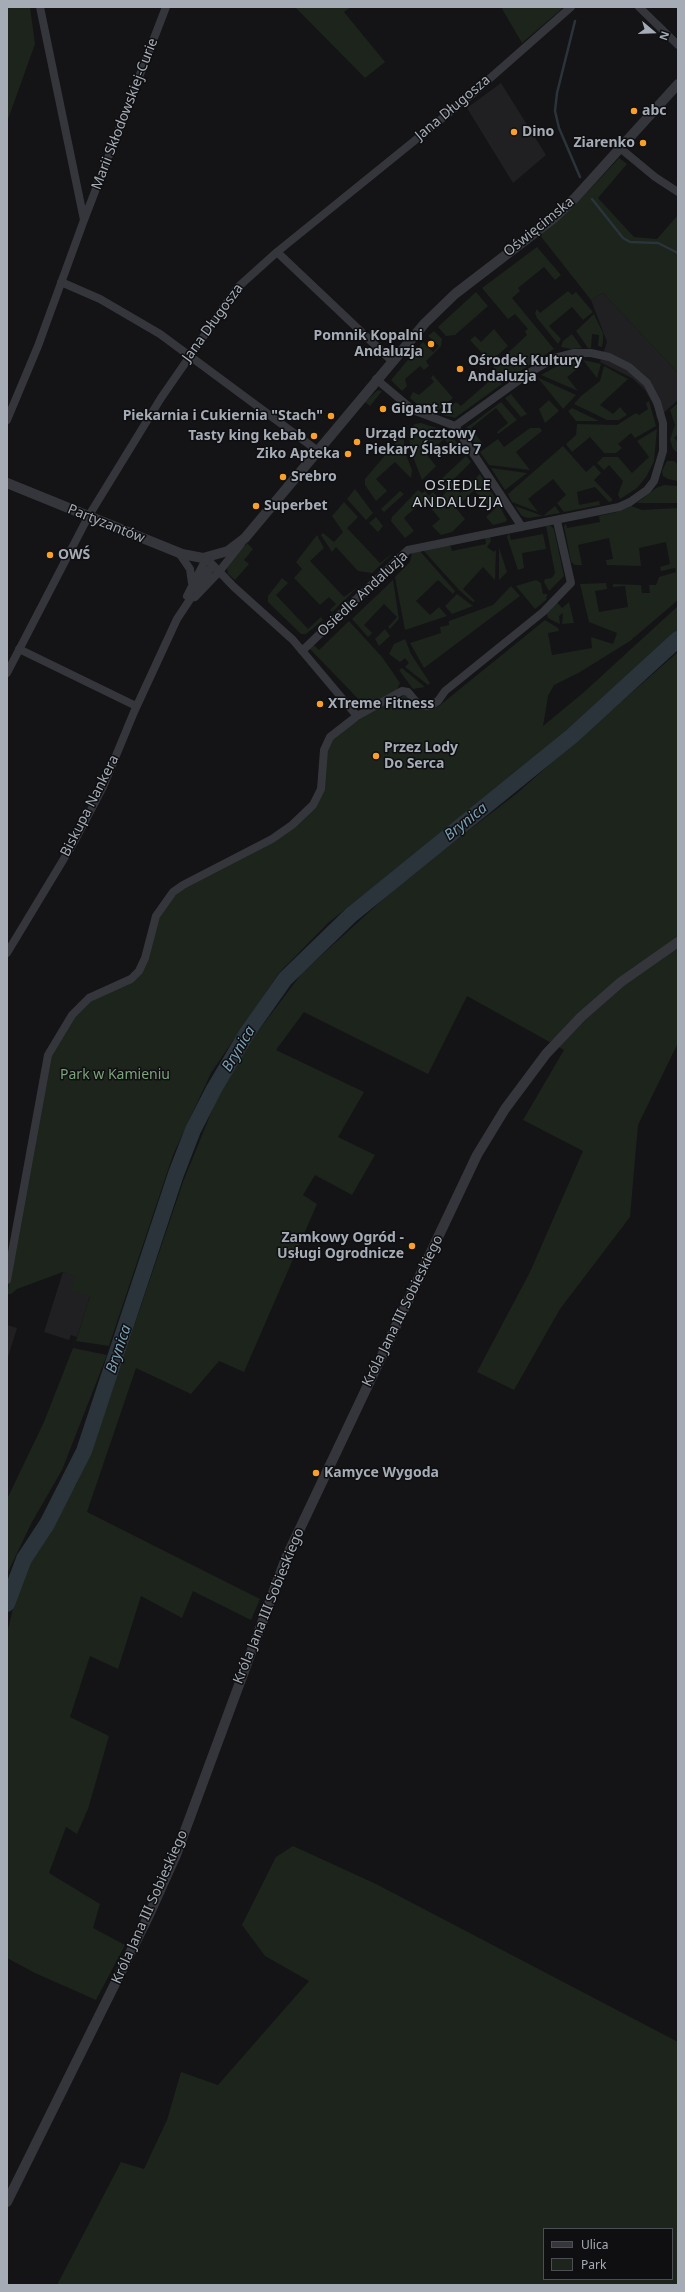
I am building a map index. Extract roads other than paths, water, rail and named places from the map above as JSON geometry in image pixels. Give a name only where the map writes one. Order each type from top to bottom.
[{"type":"street","name":"Marii Skłodowskiej-Curie","points":[[40,7],[84,220]]},
{"type":"street","name":"Marii Skłodowskiej-Curie","points":[[7,420],[36,353],[84,220],[166,7]]},
{"type":"street","name":"Jana Długosza","points":[[7,673],[88,517],[146,420],[237,288],[277,252],[471,95],[570,7]]},
{"type":"street","points":[[639,7],[678,45]]},
{"type":"street","name":"Oświęcimska","points":[[218,572],[376,379],[425,323],[455,294],[554,218],[595,177],[678,84]]},
{"type":"street","points":[[620,148],[655,177],[678,192]]},
{"type":"street","points":[[277,252],[392,361]]},
{"type":"street","points":[[61,282],[125,312],[190,355],[318,451]]},
{"type":"street","name":"Osiedle Andaluzja","points":[[302,651],[408,550],[558,521],[619,507],[630,502],[647,490],[654,481],[663,451],[663,423],[657,402],[647,383],[629,367],[609,357],[591,353],[561,355],[531,372],[455,426]]},
{"type":"street","points":[[376,379],[413,410],[455,426],[522,527]]},
{"type":"street","name":"Partyzantów","points":[[7,483],[179,553],[210,562]]},
{"type":"street","points":[[7,1280],[45,1065],[51,1048],[72,1015],[85,1001],[130,979],[139,971],[145,958],[156,916],[173,892],[182,885],[272,839],[292,825],[313,805],[321,789],[326,743],[356,716],[402,691],[408,692],[417,703],[423,706],[430,706],[438,701],[445,691],[543,612],[571,583],[558,521]]},
{"type":"street","name":"Oświęcimska","points":[[210,562],[245,538]]},
{"type":"street","points":[[179,553],[190,569],[192,584]]},
{"type":"street","points":[[210,562],[218,572],[293,640],[356,716]]},
{"type":"street","name":"Biskupa Nankera","points":[[184,608],[192,584],[210,562]]},
{"type":"street","name":"Biskupa Nankera","points":[[7,954],[74,842],[103,787],[136,706],[184,608],[210,562]]},
{"type":"street","name":"Biskupa Nankera","points":[[184,608],[218,572]]},
{"type":"street","points":[[19,649],[136,706]]},
{"type":"street","name":"Króla Jana III Sobieskiego","points":[[7,2202],[149,1915],[176,1856],[286,1558],[477,1155],[524,1080],[581,1017],[621,982],[678,942]]},
{"type":"waterway","points":[[575,21],[557,93],[555,111],[559,128],[580,177]]},
{"type":"waterway","points":[[592,199],[623,238],[630,242],[658,243],[678,253]]},
{"type":"waterway","name":"Brynica","points":[[7,1604],[24,1559],[47,1524],[84,1451],[176,1174],[193,1130],[214,1089],[247,1033],[285,979],[351,915],[572,736],[678,639]]},
{"type":"place","name":"abc","points":[[634,111]]},
{"type":"place","name":"Dino","points":[[514,132]]},
{"type":"place","name":"Ziarenko","points":[[643,143]]},
{"type":"place","name":"Pomnik Kopalni Andaluzja","points":[[431,344]]},
{"type":"place","name":"Ośrodek Kultury Andaluzja","points":[[460,369]]},
{"type":"place","name":"Gigant II","points":[[383,409]]},
{"type":"place","name":"Piekarnia i Cukiernia \"Stach\"","points":[[331,416]]},
{"type":"place","name":"Tasty king kebab","points":[[314,436]]},
{"type":"place","name":"Urząd Pocztowy Piekary Śląskie 7","points":[[357,442]]},
{"type":"place","name":"Ziko Apteka","points":[[348,454]]},
{"type":"place","name":"Srebro","points":[[283,477]]},
{"type":"place","name":"Superbet","points":[[256,506]]},
{"type":"place","name":"OWŚ","points":[[50,555]]},
{"type":"place","name":"XTreme Fitness","points":[[320,704]]},
{"type":"place","name":"Przez Lody Do Serca","points":[[376,756]]},
{"type":"place","name":"Zamkowy Ogród - Usługi Ogrodnicze","points":[[412,1246]]},
{"type":"place","name":"Kamyce Wygoda","points":[[316,1473]]},
{"type":"district","name":"OSIEDLE ANDALUZJA","points":[[458,494]]},
{"type":"park label","name":"Park w Kamieniu","points":[[115,1075]]}]
